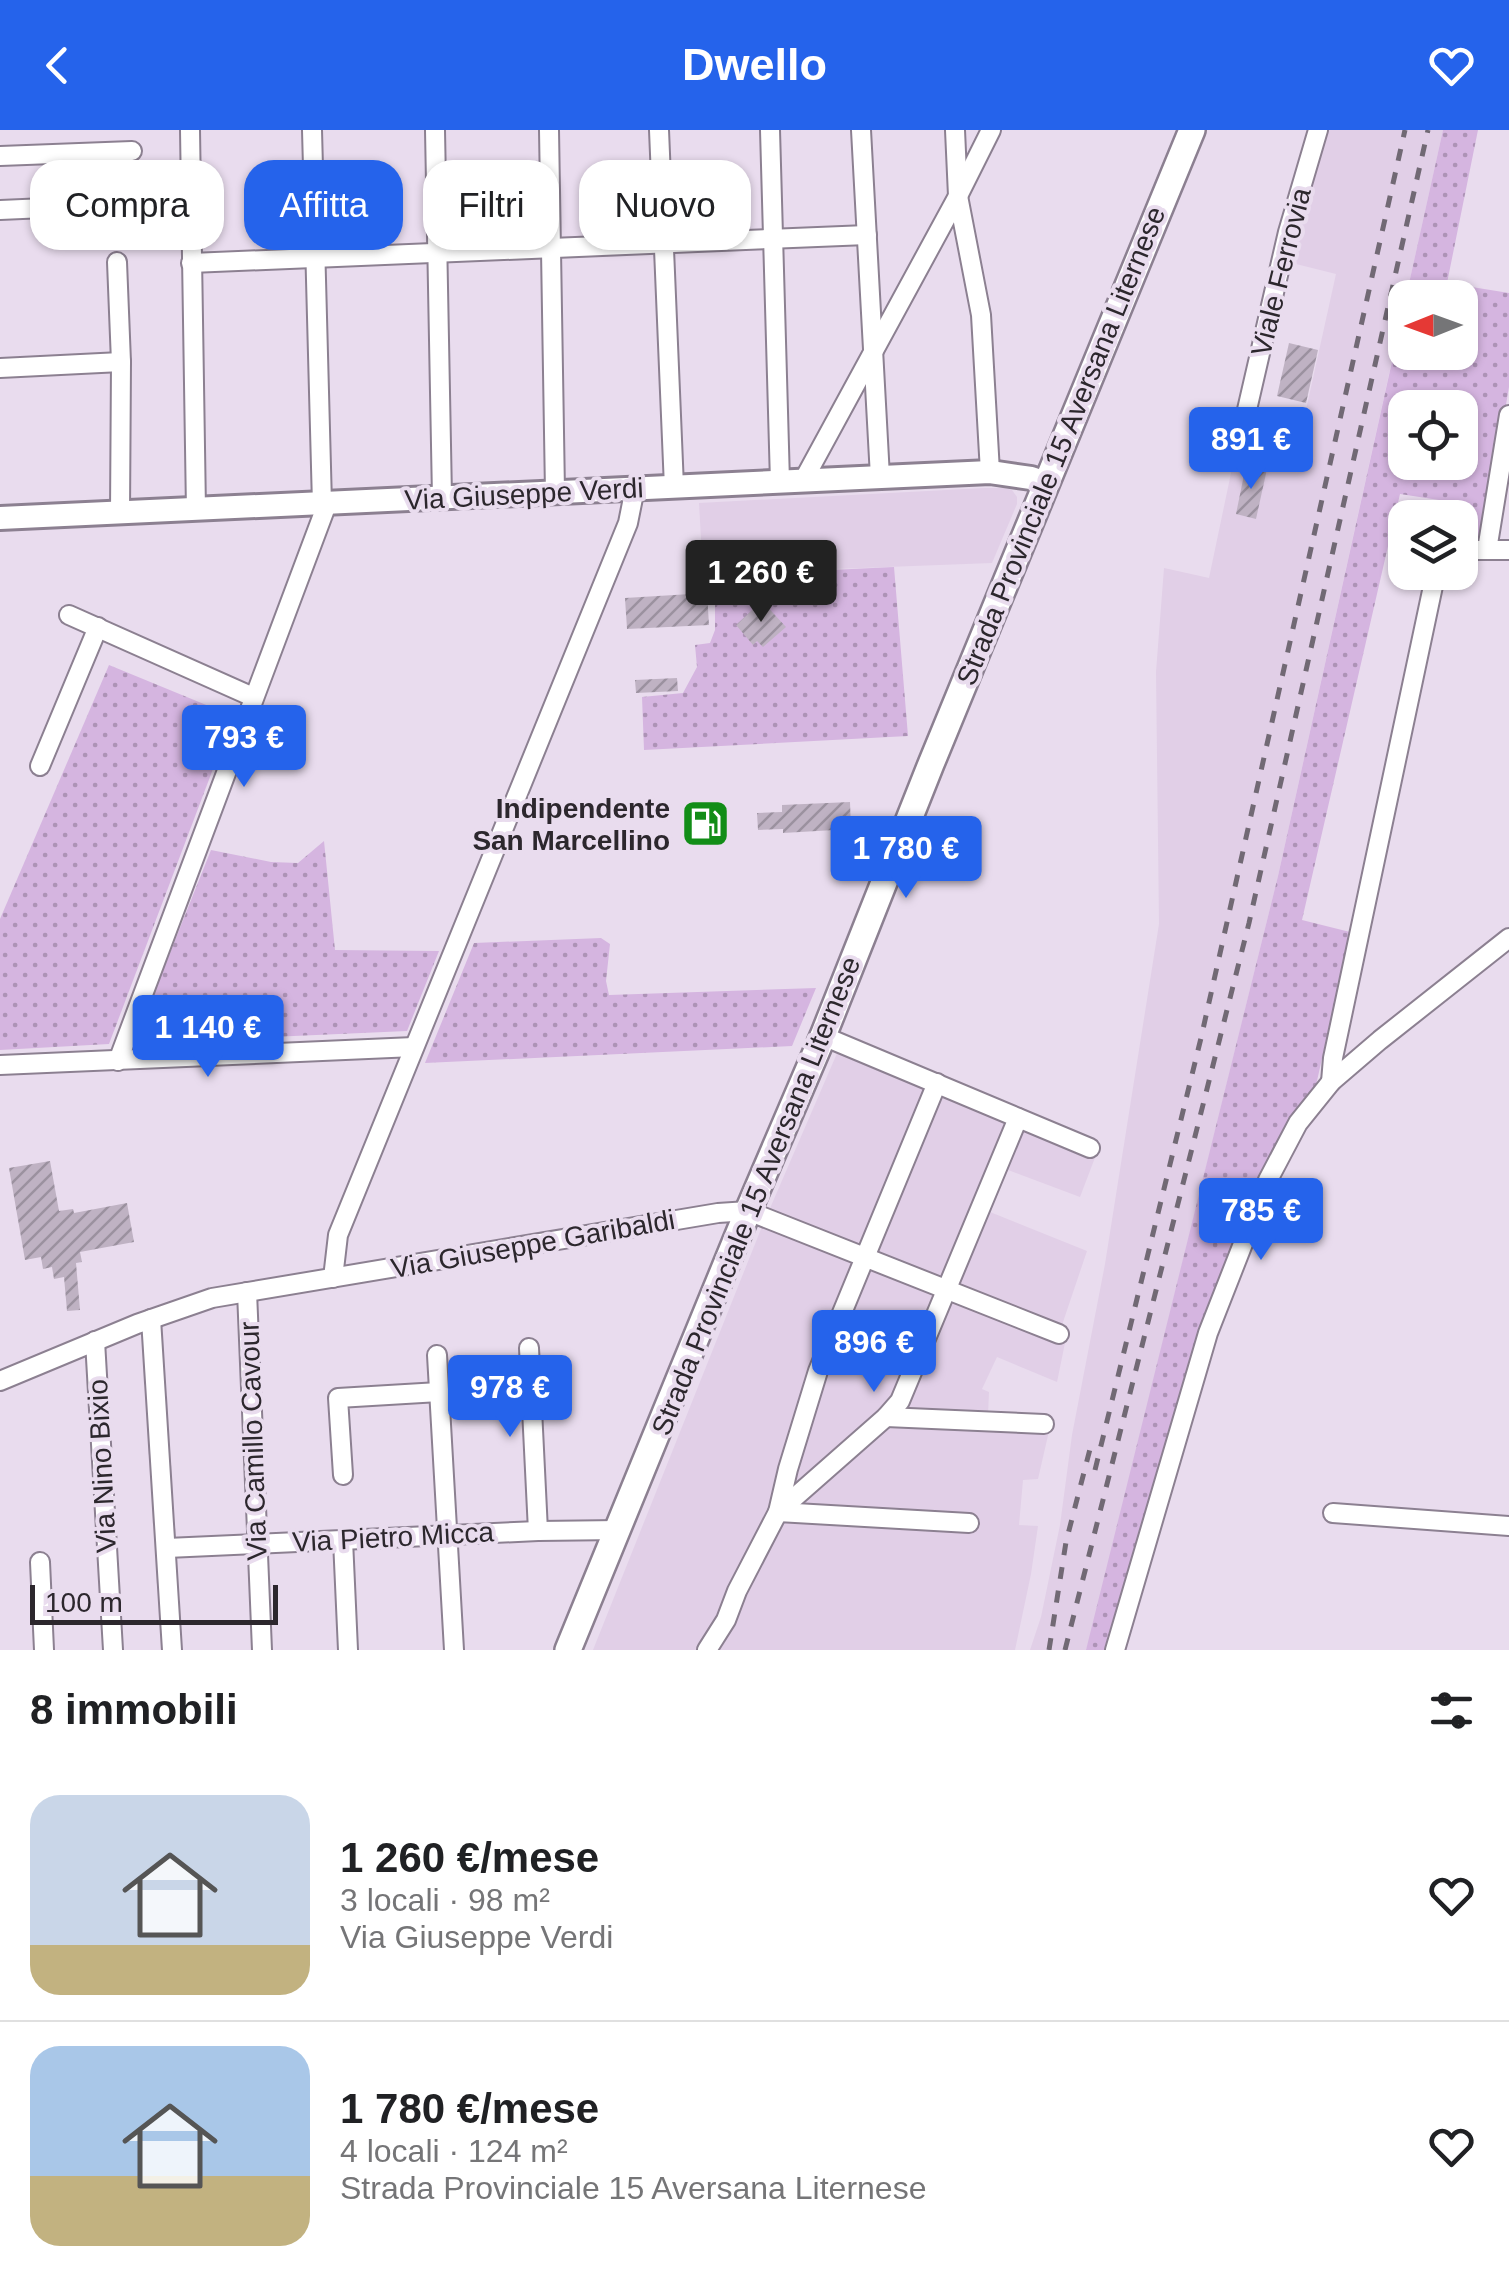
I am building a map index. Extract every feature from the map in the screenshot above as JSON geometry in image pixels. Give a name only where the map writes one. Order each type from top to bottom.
[{"type":"main road","name":"Strada Provinciale 15 Aversana Liternese","points":[[568,1650],[1192,130]]},
{"type":"street","points":[[190,130],[196,510]]},
{"type":"street","points":[[118,1061],[325,504],[312,130]]},
{"type":"street","points":[[435,130],[442,497]]},
{"type":"street","points":[[549,130],[550,160]]},
{"type":"street","points":[[659,130],[661,160]]},
{"type":"street","points":[[770,130],[792,482]]},
{"type":"street","points":[[861,130],[880,477]]},
{"type":"street","points":[[955,130],[958,196],[981,315],[990,472]]},
{"type":"street","points":[[792,482],[874,351],[991,130]]},
{"type":"street","name":"Viale Ferrovia","points":[[1246,414],[1288,232],[1318,130]]},
{"type":"street","points":[[0,156],[132,151]]},
{"type":"street","points":[[0,210],[30,209]]},
{"type":"street","points":[[751,239],[868,235]]},
{"type":"street","points":[[191,262],[494,250]]},
{"type":"street","points":[[551,250],[555,492]]},
{"type":"street","points":[[665,250],[674,487]]},
{"type":"street","points":[[117,262],[120,514]]},
{"type":"street","points":[[0,368],[120,362]]},
{"type":"street","points":[[1486,550],[1509,416]]},
{"type":"street","name":"Via Giuseppe Verdi","points":[[0,518],[990,472],[1046,483]]},
{"type":"street","points":[[333,1278],[338,1235],[628,523],[635,488]]},
{"type":"street","points":[[1478,550],[1509,550]]},
{"type":"street","points":[[1331,1082],[1332,1058],[1432,590]]},
{"type":"street","points":[[69,615],[253,697]]},
{"type":"street","points":[[40,766],[98,627]]},
{"type":"street","points":[[1115,1650],[1208,1333],[1268,1180],[1298,1123],[1331,1082],[1509,938]]},
{"type":"street","points":[[823,1036],[1090,1148]]},
{"type":"street","points":[[0,1065],[414,1047]]},
{"type":"street","points":[[707,1650],[726,1620],[778,1512],[818,1371],[938,1083]]},
{"type":"street","points":[[778,1512],[900,1401],[1018,1118]]},
{"type":"street","name":"Via Giuseppe Garibaldi","points":[[0,1381],[212,1298],[748,1210],[1060,1334]]},
{"type":"street","name":"Via Camillo Cavour","points":[[247,1292],[262,1650]]},
{"type":"street","points":[[151,1319],[172,1650]]},
{"type":"street","name":"Via Nino Bixio","points":[[96,1341],[113,1650]]},
{"type":"street","points":[[529,1348],[538,1530]]},
{"type":"street","points":[[437,1356],[454,1650]]},
{"type":"street","points":[[343,1475],[338,1398],[439,1392]]},
{"type":"street","points":[[886,1417],[1044,1424]]},
{"type":"street","points":[[778,1512],[969,1523]]},
{"type":"street","points":[[1332,1513],[1509,1526]]},
{"type":"street","name":"Via Pietro Micca","points":[[166,1548],[538,1530],[619,1530]]},
{"type":"street","points":[[343,1540],[348,1650]]},
{"type":"street","points":[[40,1562],[44,1650]]},
{"type":"shaded area","points":[[1325,130],[1443,130],[1410,280],[1388,280],[1390,370],[1278,876],[1089,1641],[1086,1650],[1030,1650],[1060,1525],[1159,924],[1156,672],[1164,568],[1209,578],[1239,435],[1298,446],[1336,274],[1288,262]]},
{"type":"shaded area","points":[[1443,130],[1478,130],[1448,280],[1410,280]]},
{"type":"shaded area","points":[[1478,288],[1509,293],[1509,387],[1483,541],[1478,541],[1478,500],[1400,494],[1399,500],[1388,500],[1388,546],[1302,920],[1350,932],[1315,1090],[1280,1135],[1199,1330],[1104,1650],[1086,1650],[1278,876],[1390,370],[1478,370]]},
{"type":"shaded area","points":[[1005,488],[1017,497],[992,563],[703,574],[699,503]]},
{"type":"shaded area","points":[[894,567],[908,736],[644,750],[642,697],[683,693],[697,667],[695,645],[710,643],[715,630],[715,587],[750,585],[749,574]]},
{"type":"shaded area","points":[[109,665],[233,716],[109,1044],[0,1050],[0,919]]},
{"type":"shaded area","points":[[324,841],[335,950],[439,951],[407,1031],[139,1043],[136,1038],[211,850],[271,862],[298,863]]},
{"type":"shaded area","points":[[601,938],[610,944],[606,981],[609,995],[816,988],[792,1046],[425,1063],[474,943]]},
{"type":"shaded area","points":[[838,1051],[1096,1155],[1080,1197],[1008,1170],[990,1212],[1087,1251],[1061,1328],[1067,1333],[1057,1382],[997,1357],[982,1389],[989,1392],[988,1415],[1052,1418],[1038,1479],[1023,1480],[1019,1525],[1038,1526],[1015,1650],[593,1650],[761,1229]]},
{"type":"building","points":[[1289,343],[1318,350],[1306,403],[1277,396]]},
{"type":"building","points":[[1246,465],[1267,469],[1256,519],[1236,514]]},
{"type":"building","points":[[707,593],[709,625],[627,629],[625,598]]},
{"type":"building","points":[[762,601],[786,627],[763,647],[757,641],[753,645],[736,625]]},
{"type":"building","points":[[677,678],[678,691],[636,693],[635,680]]},
{"type":"building","points":[[850,802],[851,829],[783,833],[783,829],[758,830],[757,813],[782,812],[782,805]]},
{"type":"building","points":[[50,1161],[59,1211],[73,1209],[74,1213],[127,1203],[134,1242],[80,1252],[82,1262],[76,1263],[80,1310],[67,1311],[64,1277],[54,1279],[52,1267],[43,1269],[41,1257],[25,1260],[9,1168]]},
{"type":"railway","points":[[1095,1470],[1201,1038],[1405,130]]},
{"type":"railway","points":[[1065,1650],[1249,923],[1428,130]]},
{"type":"railway","points":[[1049,1650],[1066,1542],[1090,1449]]},
{"type":"place","name":"Indipendente San Marcellino","points":[[705,824]]}]
